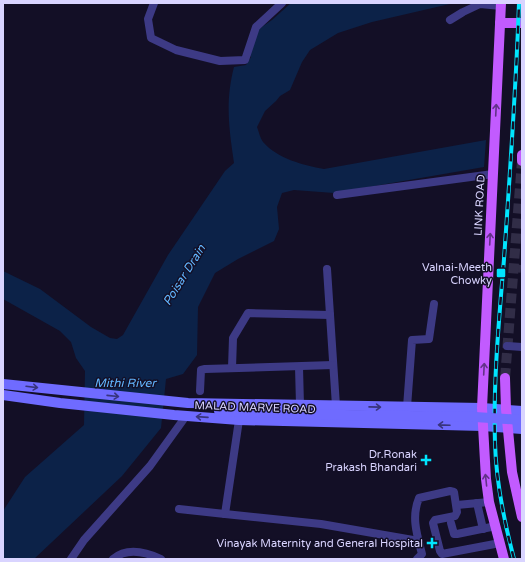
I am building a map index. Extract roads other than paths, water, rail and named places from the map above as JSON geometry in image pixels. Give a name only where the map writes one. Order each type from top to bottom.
[{"type":"main road","name":"LINK ROAD","points":[[483,426],[482,408],[501,5]]},
{"type":"main road","points":[[500,23],[522,23]]},
{"type":"main road","points":[[522,155],[522,160]]},
{"type":"main road","points":[[505,378],[506,409],[512,472],[522,517]]},
{"type":"main road","name":"MALAD MARVE ROAD","points":[[3,384],[175,402],[482,408],[522,411]]},
{"type":"main road","name":"MALAD MARVE ROAD","points":[[3,395],[60,403],[239,420],[483,426],[522,429]]},
{"type":"main road","points":[[200,403],[219,411],[475,417],[522,420]]},
{"type":"main road","points":[[483,426],[489,502],[500,543],[501,558]]},
{"type":"street","points":[[154,3],[148,19],[151,38],[176,50],[220,61],[245,60],[256,27],[282,3]]},
{"type":"street","points":[[450,20],[480,4],[501,5]]},
{"type":"street","points":[[337,195],[493,174]]},
{"type":"street","points":[[327,269],[336,406]]},
{"type":"street","points":[[408,407],[412,340],[429,339],[434,304]]},
{"type":"street","points":[[232,368],[233,338],[248,313],[330,315]]},
{"type":"street","points":[[507,346],[522,347]]},
{"type":"street","points":[[200,391],[201,370],[205,369],[333,366]]},
{"type":"street","points":[[299,367],[300,405]]},
{"type":"street","points":[[71,559],[84,540],[150,466],[186,416]]},
{"type":"street","points":[[225,514],[239,420]]},
{"type":"street","points":[[417,559],[422,554],[414,520],[416,504],[419,498],[450,491],[454,492],[457,505],[457,512],[455,516],[435,520],[433,523],[442,554],[500,543]]},
{"type":"street","points":[[457,505],[489,502]]},
{"type":"street","points":[[477,503],[483,529]]},
{"type":"street","points":[[179,509],[321,524],[413,540]]},
{"type":"street","points":[[451,523],[454,534],[496,526]]},
{"type":"street","points":[[113,559],[127,551],[140,552],[161,559]]},
{"type":"water","name":"Mithi River","points":[[291,3],[454,3],[372,22],[338,33],[310,50],[302,62],[290,90],[280,96],[265,111],[257,127],[260,137],[269,148],[283,157],[324,169],[486,140],[484,167],[334,193],[294,190],[282,193],[277,207],[279,229],[274,241],[238,259],[215,273],[198,307],[197,355],[183,374],[166,379],[161,428],[122,476],[34,559],[3,559],[3,511],[25,477],[84,425],[85,371],[76,358],[71,342],[60,331],[3,299],[3,271],[40,289],[91,327],[110,338],[117,339],[123,335],[168,255],[225,171],[234,163],[229,126],[229,104],[231,80],[234,67],[246,65],[251,57],[247,51],[256,31],[272,20]]},
{"type":"tunnel","points":[[505,378],[522,161]]},
{"type":"tunnel","points":[[513,268],[522,269]]},
{"type":"railway","points":[[514,559],[499,487],[496,458],[495,397],[513,131],[519,3]]},
{"type":"place","name":"Valnai-Meeth Chowky","points":[[501,273]]},
{"type":"place","name":"Dr.Ronak Prakash Bhandari","points":[[426,460]]},
{"type":"place","name":"Vinayak Maternity and General Hospital","points":[[432,543]]},
{"type":"water label","name":"Poisar Drain","points":[[184,275]]}]
